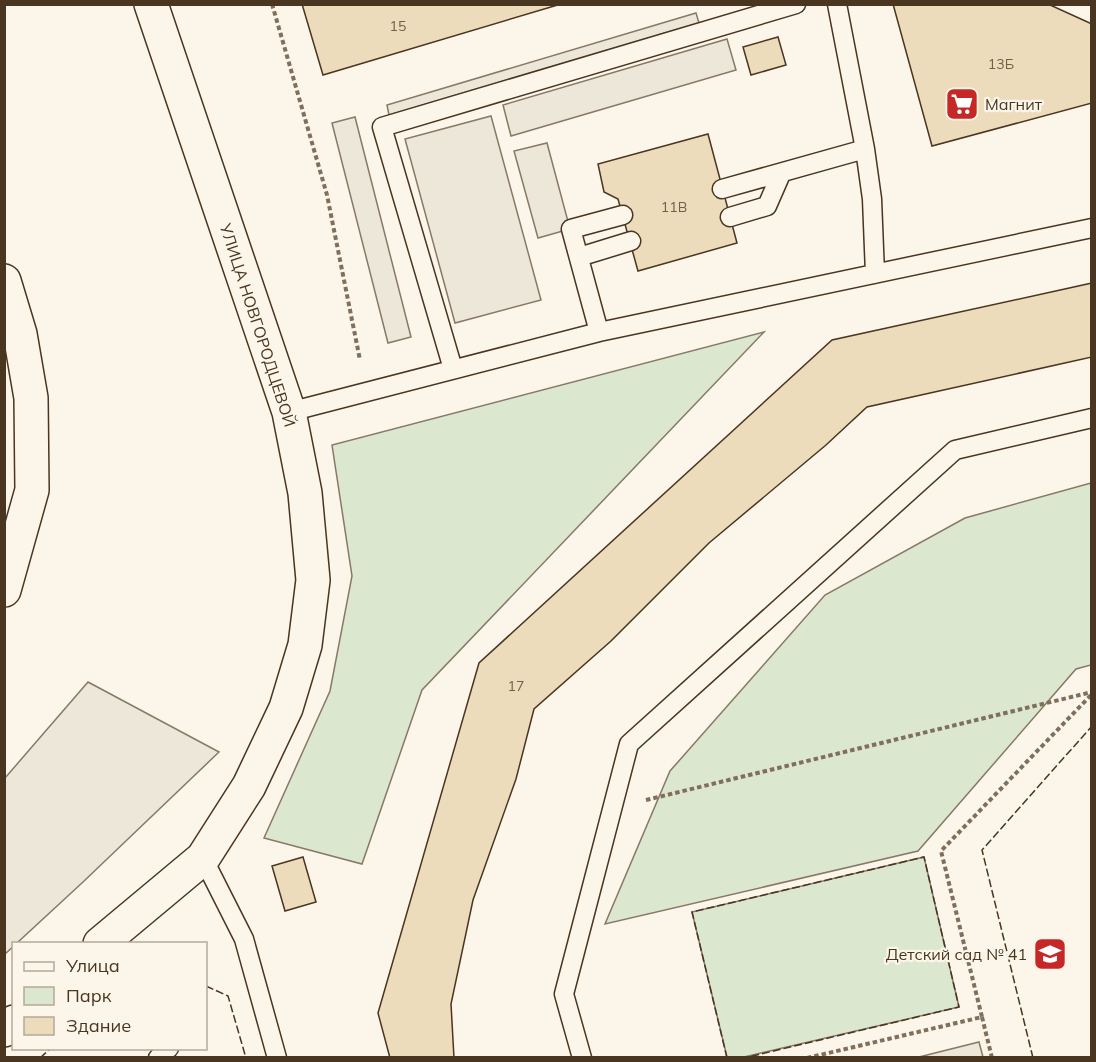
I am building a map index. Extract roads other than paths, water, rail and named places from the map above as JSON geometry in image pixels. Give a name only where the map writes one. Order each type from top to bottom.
[{"type":"street","name":"УЛИЦА НОВГОРОДЦЕВОЙ","points":[[102,942],[203,858],[249,786],[286,708],[305,645],[313,580],[306,493],[290,412],[151,4]]},
{"type":"street","points":[[4,281],[20,334],[31,398],[32,489],[4,590]]},
{"type":"lane","points":[[453,369],[381,127],[796,4]]},
{"type":"lane","points":[[837,4],[865,149],[872,199],[875,274]]},
{"type":"lane","points":[[722,189],[865,149]]},
{"type":"lane","points":[[730,217],[767,206],[781,174]]},
{"type":"lane","points":[[598,332],[571,229],[623,215]]},
{"type":"lane","points":[[290,412],[598,332],[1092,228]]},
{"type":"lane","points":[[579,257],[631,242]]},
{"type":"lane","points":[[582,1058],[564,994],[629,744],[955,450],[1092,418]]},
{"type":"lane","points":[[203,858],[244,939],[277,1058]]},
{"type":"place","name":"Магнит","points":[[962,104]]},
{"type":"place","name":"Детский сад № 41","points":[[1050,954]]}]
